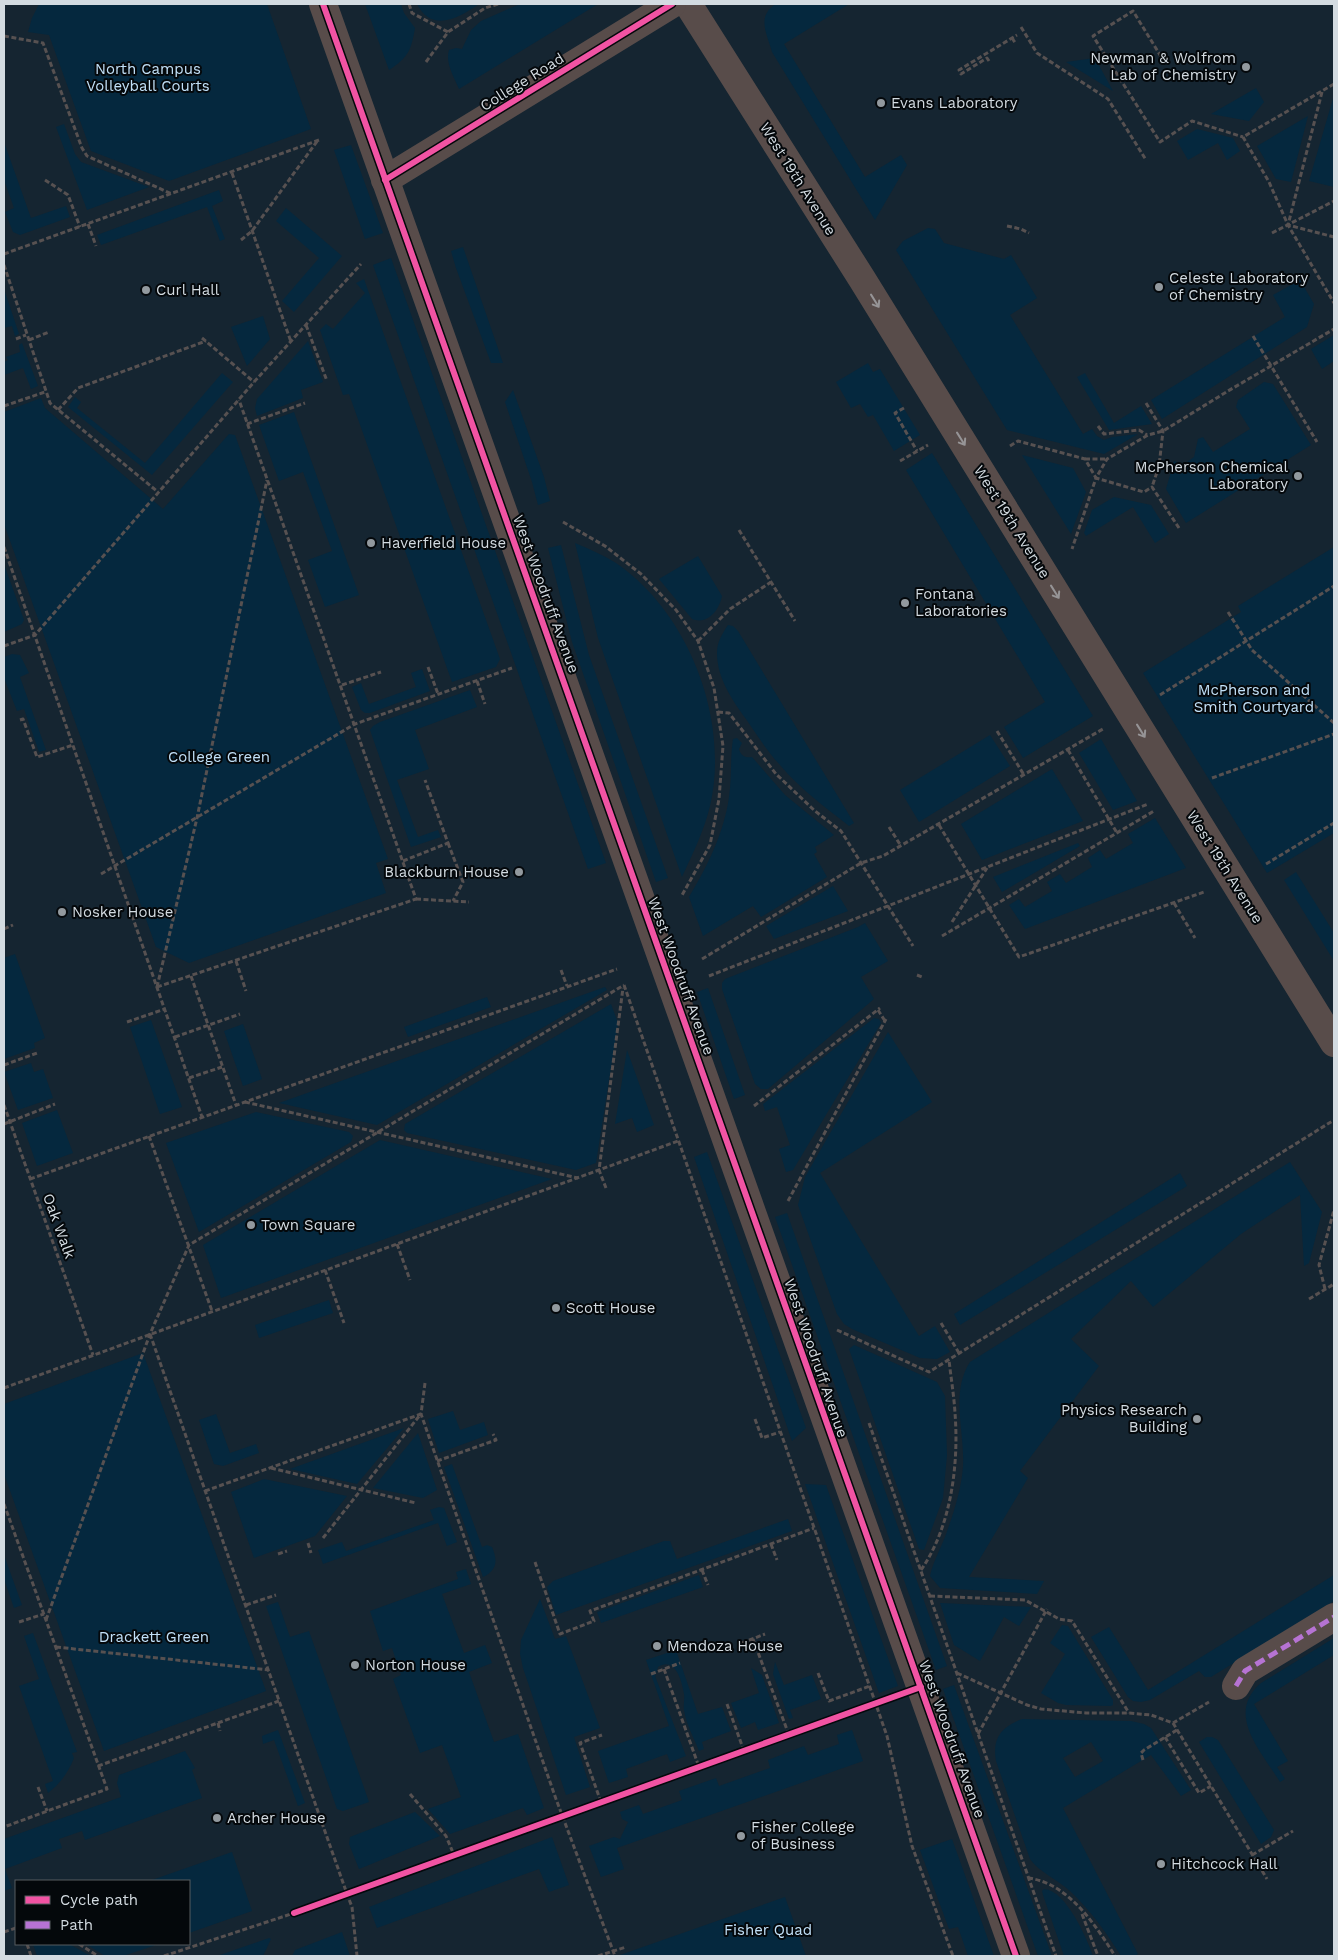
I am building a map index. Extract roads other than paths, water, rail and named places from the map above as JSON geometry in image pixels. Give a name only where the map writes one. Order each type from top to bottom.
[{"type":"street","name":"West Woodruff Avenue","points":[[323,4],[1016,1956]]},
{"type":"street","name":"College Road","points":[[385,180],[520,99],[672,4]]},
{"type":"street","name":"West 19th Avenue","points":[[688,4],[850,260],[1334,1042]]},
{"type":"street","points":[[1236,1686],[1245,1671],[1334,1616]]},
{"type":"place","name":"Newman & Wolfrom Lab of Chemistry","points":[[1246,67]]},
{"type":"place","name":"Evans Laboratory","points":[[881,103]]},
{"type":"place","name":"Celeste Laboratory of Chemistry","points":[[1159,287]]},
{"type":"place","name":"Curl Hall","points":[[146,290]]},
{"type":"place","name":"McPherson Chemical Laboratory","points":[[1298,476]]},
{"type":"place","name":"Haverfield House","points":[[371,543]]},
{"type":"place","name":"Fontana Laboratories","points":[[905,603]]},
{"type":"place","name":"Blackburn House","points":[[519,872]]},
{"type":"place","name":"Nosker House","points":[[62,912]]},
{"type":"place","name":"Town Square","points":[[251,1225]]},
{"type":"place","name":"Scott House","points":[[556,1308]]},
{"type":"place","name":"Physics Research Building","points":[[1197,1419]]},
{"type":"place","name":"Mendoza House","points":[[657,1646]]},
{"type":"place","name":"Norton House","points":[[355,1665]]},
{"type":"place","name":"Archer House","points":[[217,1818]]},
{"type":"place","name":"Fisher College of Business","points":[[741,1836]]},
{"type":"place","name":"Hitchcock Hall","points":[[1161,1864]]},
{"type":"park label","name":"North Campus Volleyball Courts","points":[[148,78]]},
{"type":"park label","name":"McPherson and Smith Courtyard","points":[[1254,698]]},
{"type":"park label","name":"College Green","points":[[219,757]]},
{"type":"park label","name":"Drackett Green","points":[[154,1637]]},
{"type":"park label","name":"Fisher Quad","points":[[768,1930]]}]
